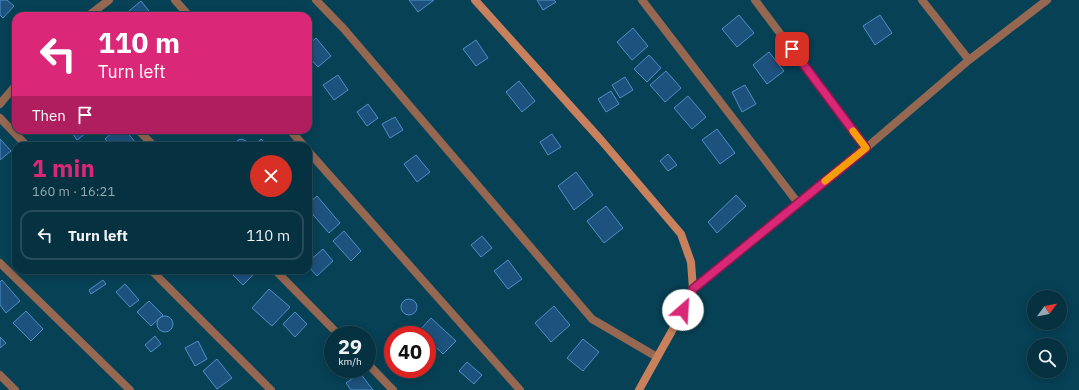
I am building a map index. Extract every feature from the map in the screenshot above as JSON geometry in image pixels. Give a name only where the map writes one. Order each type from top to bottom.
[{"type":"street","points":[[93,12],[109,0]]},
{"type":"street","points":[[175,0],[186,12]]},
{"type":"street","points":[[316,0],[344,29],[592,319],[657,358]]},
{"type":"street","points":[[475,0],[600,140],[681,234],[691,262],[693,289]]},
{"type":"street","points":[[642,0],[798,203]]},
{"type":"street","points":[[755,0],[866,148]]},
{"type":"street","points":[[922,0],[969,60]]},
{"type":"street","points":[[640,390],[693,289],[866,148],[969,60],[1047,0]]},
{"type":"street","points":[[0,104],[12,90]]},
{"type":"street","points":[[0,118],[12,130]]},
{"type":"street","points":[[16,134],[24,142]]},
{"type":"street","points":[[142,134],[150,142]]},
{"type":"street","points":[[294,134],[300,142]]},
{"type":"street","points":[[312,156],[520,390]]},
{"type":"street","points":[[0,263],[130,390]]},
{"type":"street","points":[[155,274],[271,390]]},
{"type":"street","points":[[279,274],[330,326]]},
{"type":"street","points":[[376,372],[393,390]]},
{"type":"street","points":[[0,375],[15,390]]},
{"type":"building","points":[[0,0],[7,0],[14,6],[3,18],[0,15]]},
{"type":"building","points":[[409,0],[434,0],[418,12]]},
{"type":"building","points":[[537,0],[554,0],[556,2],[543,10]]},
{"type":"building","points":[[141,1],[150,12],[128,12]]},
{"type":"building","points":[[739,15],[754,33],[737,47],[722,29]]},
{"type":"building","points":[[880,15],[892,33],[875,45],[863,26]]},
{"type":"building","points":[[633,28],[648,46],[632,60],[617,42]]},
{"type":"building","points":[[316,38],[331,56],[318,67],[312,60],[312,42]]},
{"type":"building","points":[[476,40],[488,58],[476,66],[463,49]]},
{"type":"building","points":[[769,52],[784,71],[767,84],[753,65]]},
{"type":"building","points":[[649,55],[661,68],[647,82],[634,69]]},
{"type":"building","points":[[666,71],[681,88],[665,102],[650,85]]},
{"type":"building","points":[[338,75],[348,90],[334,100],[323,85]]},
{"type":"building","points":[[625,77],[633,90],[620,98],[612,85]]},
{"type":"building","points":[[519,81],[535,101],[522,112],[506,92]]},
{"type":"building","points":[[745,85],[756,104],[742,112],[732,92]]},
{"type":"building","points":[[611,91],[619,104],[606,112],[598,99]]},
{"type":"building","points":[[688,96],[706,117],[692,129],[674,108]]},
{"type":"building","points":[[368,104],[378,118],[367,126],[357,112]]},
{"type":"building","points":[[395,117],[403,130],[390,138],[382,124]]},
{"type":"building","points":[[717,129],[735,153],[720,164],[702,140]]},
{"type":"building","points":[[73,134],[85,134],[77,140]]},
{"type":"building","points":[[111,134],[128,134],[135,142],[108,142],[105,139]]},
{"type":"building","points":[[552,134],[561,147],[548,155],[540,142]]},
{"type":"building","points":[[0,139],[11,151],[0,160]]},
{"type":"building","points":[[242,139],[246,142],[237,142],[238,140]]},
{"type":"building","points":[[668,154],[677,165],[668,171],[660,161]]},
{"type":"building","points":[[416,155],[430,172],[417,182],[404,164]]},
{"type":"building","points":[[576,172],[593,195],[574,210],[558,186]]},
{"type":"building","points":[[736,195],[746,206],[717,233],[708,222]]},
{"type":"building","points":[[317,196],[340,223],[329,233],[312,214],[312,200]]},
{"type":"building","points":[[606,206],[623,228],[604,243],[587,221]]},
{"type":"building","points":[[344,231],[361,251],[351,261],[333,241]]},
{"type":"building","points":[[482,236],[492,248],[481,257],[471,245]]},
{"type":"building","points":[[323,249],[333,261],[317,276],[312,270],[312,259]]},
{"type":"building","points":[[508,260],[522,279],[508,289],[494,271]]},
{"type":"building","points":[[232,274],[254,274],[243,285]]},
{"type":"building","points":[[2,280],[20,301],[6,313],[0,305],[0,282]]},
{"type":"building","points":[[103,280],[106,284],[91,294],[89,290]]},
{"type":"building","points":[[125,284],[139,300],[130,307],[116,292]]},
{"type":"building","points":[[269,289],[290,307],[272,326],[252,308]]},
{"type":"building","points":[[409,299],[416,304],[417,307],[412,314],[409,315],[402,310],[401,307],[406,300]]},
{"type":"building","points":[[149,301],[163,315],[151,326],[137,312]]},
{"type":"building","points":[[554,306],[570,325],[551,342],[535,323]]},
{"type":"building","points":[[26,311],[43,329],[31,341],[13,323]]},
{"type":"building","points":[[295,312],[307,324],[295,337],[283,324]]},
{"type":"building","points":[[165,316],[172,321],[173,324],[168,331],[165,332],[158,327],[157,324],[162,317]]},
{"type":"building","points":[[431,318],[456,341],[443,354],[436,347],[436,326],[424,326]]},
{"type":"building","points":[[155,336],[161,344],[151,352],[145,345]]},
{"type":"building","points":[[0,337],[6,343],[0,348]]},
{"type":"building","points":[[583,339],[599,352],[583,371],[567,358]]},
{"type":"building","points":[[198,341],[207,359],[195,366],[185,348]]},
{"type":"building","points":[[217,359],[232,378],[217,389],[203,371]]},
{"type":"building","points":[[467,362],[482,375],[474,384],[459,371]]},
{"type":"building","points":[[353,378],[364,378],[373,390],[351,390],[346,383]]},
{"type":"slow traffic","points":[[825,181],[866,148],[853,131]]},
{"type":"route","points":[[683,310],[693,289],[866,148],[792,49]]}]
